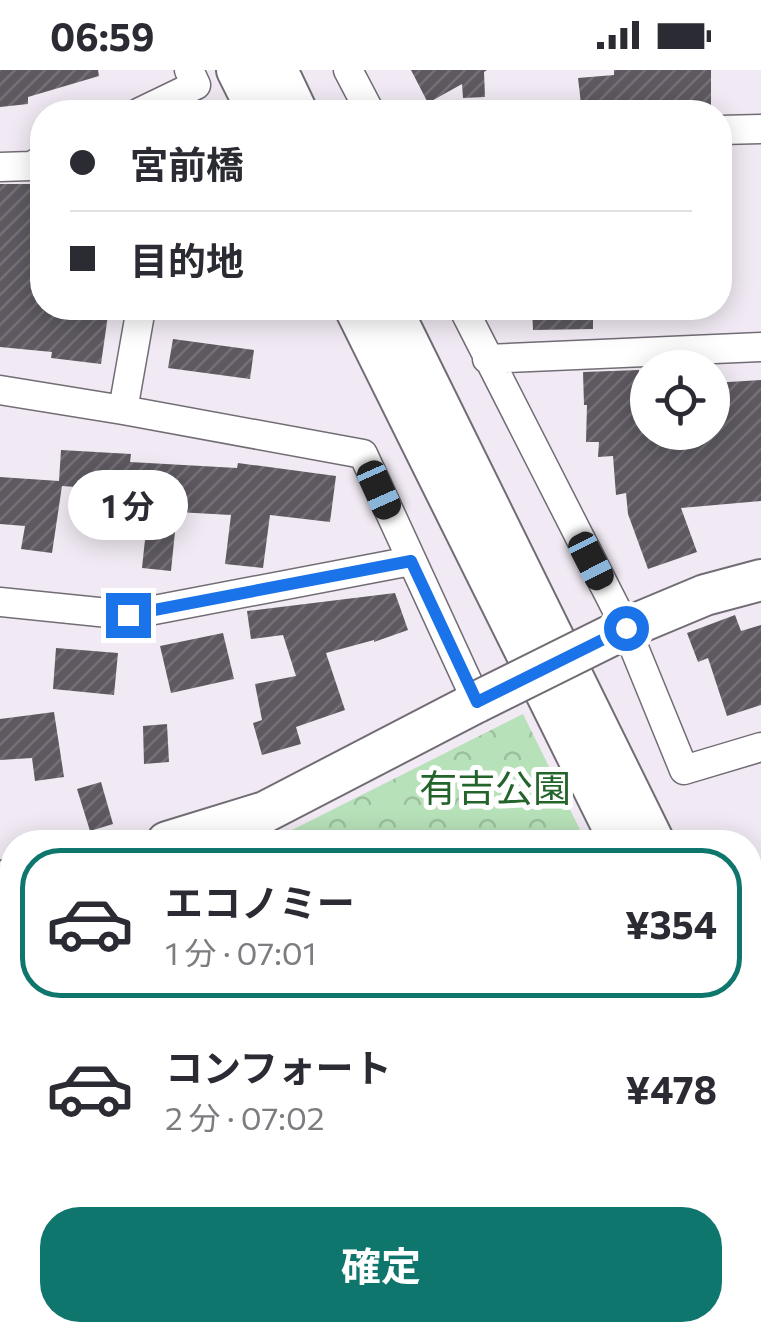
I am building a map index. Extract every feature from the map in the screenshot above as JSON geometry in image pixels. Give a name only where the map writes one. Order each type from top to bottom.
[{"type":"street","points":[[165,100],[196,85],[190,70]]},
{"type":"street","points":[[237,70],[252,100]]},
{"type":"street","points":[[277,70],[291,100]]},
{"type":"street","points":[[348,70],[364,100]]},
{"type":"street","points":[[732,129],[761,128]]},
{"type":"street","points":[[0,167],[30,166]]},
{"type":"street","points":[[123,410],[139,320]]},
{"type":"street","points":[[361,320],[614,830]]},
{"type":"street","points":[[396,320],[648,830]]},
{"type":"street","points":[[469,320],[626,628],[684,770],[761,747]]},
{"type":"street","points":[[488,359],[761,347]]},
{"type":"street","points":[[0,390],[363,454],[477,702]]},
{"type":"street","points":[[0,602],[128,615],[411,561]]},
{"type":"street","points":[[207,830],[265,812],[626,628],[705,594],[761,580]]},
{"type":"green space","name":"有吉公園","points":[[523,714],[580,830],[292,830]]},
{"type":"building","points":[[0,70],[98,70],[99,76],[28,97],[28,104],[0,107]]},
{"type":"building","points":[[411,70],[487,70],[485,97],[463,98],[462,84],[426,100]]},
{"type":"building","points":[[614,70],[711,70],[711,100],[581,100],[578,78],[614,75]]},
{"type":"building","points":[[0,184],[30,184],[30,320],[107,320],[101,364],[51,358],[52,352],[0,347]]},
{"type":"building","points":[[533,320],[593,320],[593,329],[533,330]]},
{"type":"building","points":[[173,339],[254,350],[250,379],[168,368]]},
{"type":"building","points":[[630,370],[630,450],[730,450],[730,382],[761,380],[761,501],[681,508],[697,552],[648,569],[628,514],[626,493],[616,495],[613,456],[598,457],[599,442],[586,442],[583,372]]},
{"type":"building","points":[[61,450],[131,454],[130,462],[237,468],[238,463],[336,476],[330,522],[270,515],[263,568],[225,564],[231,515],[177,512],[171,571],[142,568],[150,492],[62,486],[52,553],[21,549],[25,526],[0,524],[0,477],[59,481]]},
{"type":"building","points":[[395,593],[408,630],[326,653],[345,710],[296,727],[301,744],[262,755],[253,723],[262,720],[255,684],[296,676],[283,635],[251,639],[247,611]]},
{"type":"building","points":[[735,615],[741,631],[761,625],[761,705],[727,716],[708,658],[698,662],[687,633]]},
{"type":"building","points":[[223,633],[234,679],[171,693],[160,646]]},
{"type":"building","points":[[56,648],[118,653],[114,695],[53,689]]},
{"type":"building","points":[[54,712],[64,777],[35,781],[32,758],[0,760],[0,719]]},
{"type":"building","points":[[167,724],[169,762],[144,764],[143,726]]},
{"type":"building","points":[[101,782],[113,824],[90,830],[77,789]]},
{"type":"route","points":[[128,615],[411,561],[477,702],[626,628]]}]
